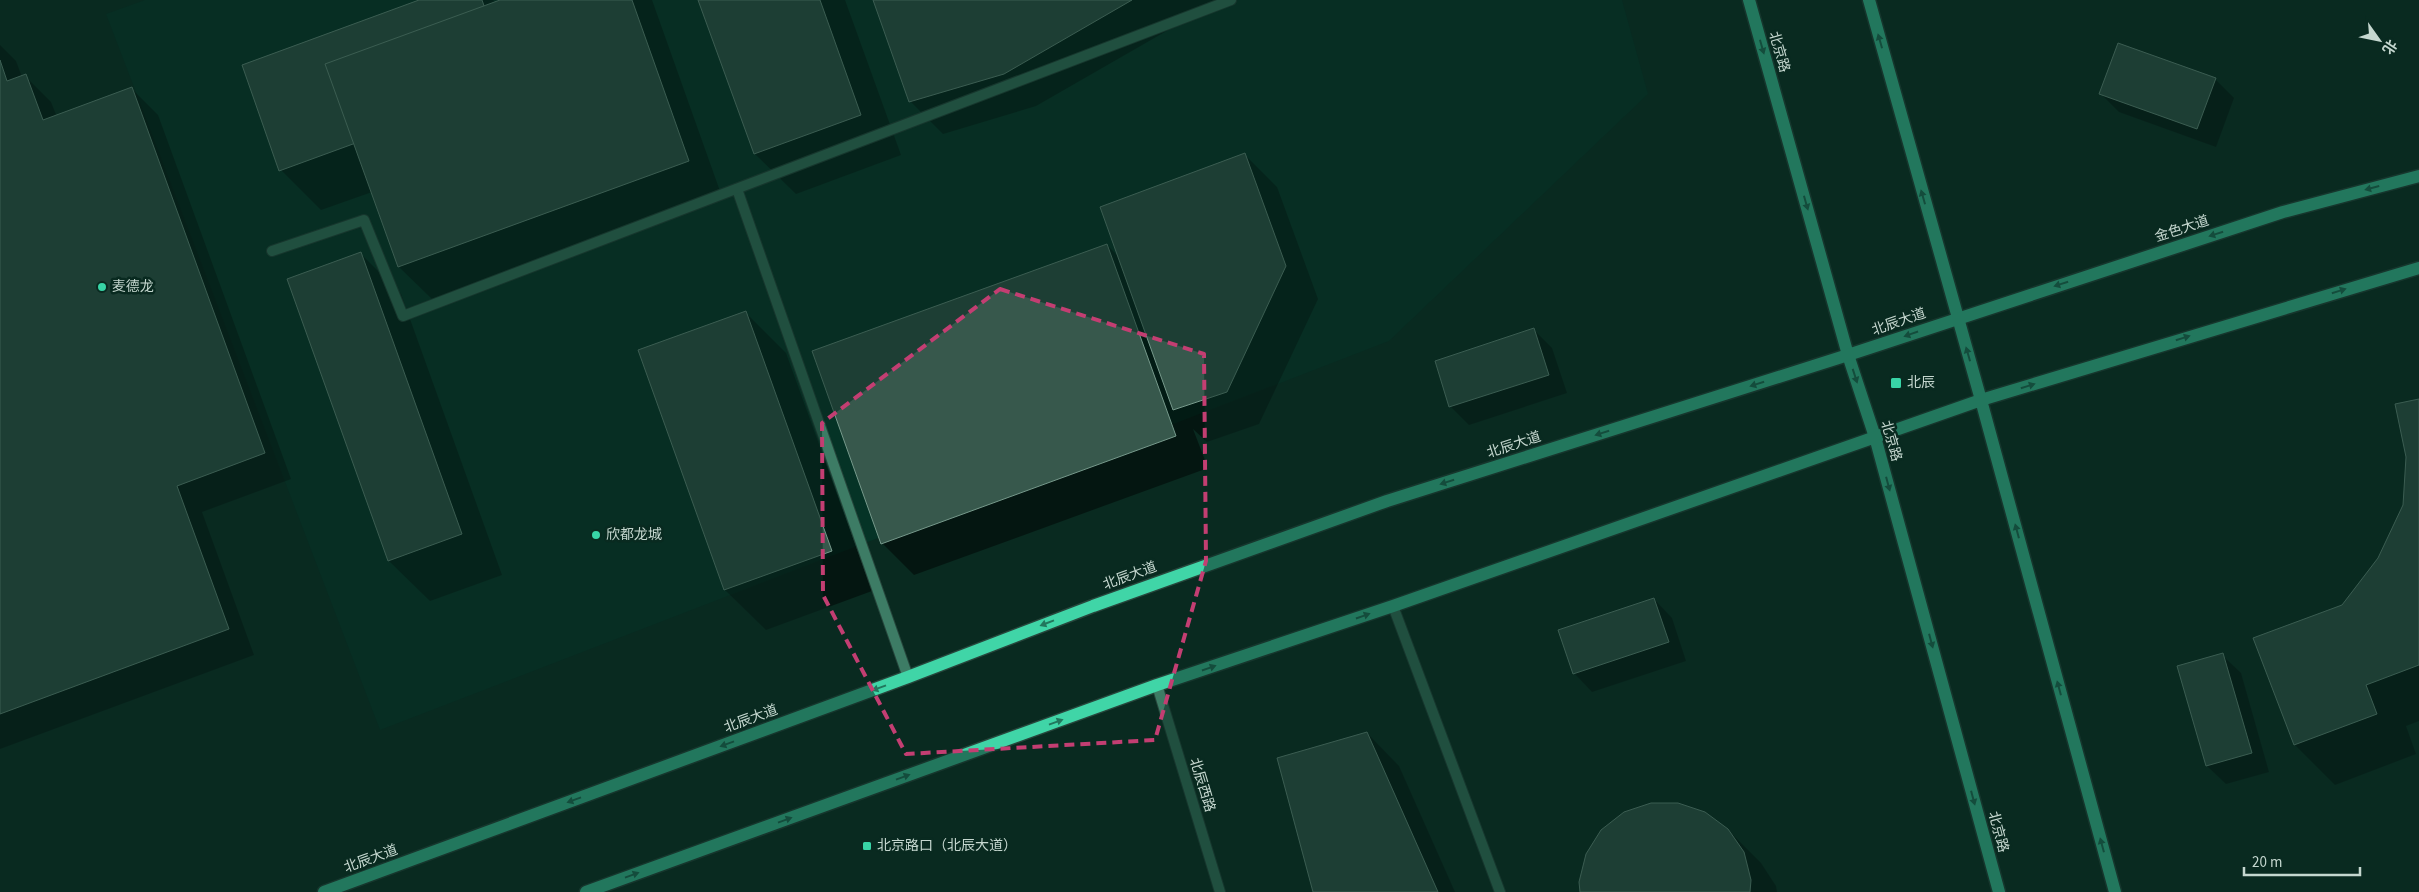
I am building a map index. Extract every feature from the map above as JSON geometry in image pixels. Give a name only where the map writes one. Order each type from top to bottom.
[{"type":"main road","name":"北京路","points":[[1749,0],[1848,355],[1875,437],[1999,892]]},
{"type":"main road","points":[[1869,0],[1981,400],[2115,892]]},
{"type":"main road","name":"金色大道","points":[[1957,318],[2283,212],[2419,176]]},
{"type":"main road","points":[[586,892],[1157,685],[1393,606],[1981,400],[2419,268]]},
{"type":"main road","name":"北辰大道","points":[[324,892],[908,677],[1093,606],[1387,501],[1848,355],[1957,318]]},
{"type":"street","points":[[272,252],[364,220],[402,316],[1231,0]]},
{"type":"street","points":[[737,189],[908,677]]},
{"type":"street","points":[[1393,606],[1500,892]]},
{"type":"street","name":"北辰西路","points":[[1157,685],[1220,892]]},
{"type":"highlighted area","points":[[1000,289],[1204,354],[1206,561],[1155,740],[906,754],[823,595],[822,423]]},
{"type":"shaded area","name":"欣都龙城","points":[[145,0],[1622,0],[1648,94],[1389,341],[380,730],[106,14]]},
{"type":"building","points":[[419,0],[482,0],[512,86],[279,171],[242,65]]},
{"type":"building","points":[[500,0],[632,0],[689,161],[398,267],[325,64]]},
{"type":"building","points":[[698,0],[820,0],[861,115],[754,154]]},
{"type":"building","points":[[873,0],[1132,0],[1004,74],[909,102]]},
{"type":"building","points":[[2118,43],[2216,78],[2197,129],[2099,94]]},
{"type":"building","name":"麦德龙","points":[[0,60],[7,81],[26,74],[43,120],[132,87],[265,453],[177,486],[229,629],[0,714]]},
{"type":"building","points":[[1245,153],[1286,266],[1227,392],[1173,410],[1100,207]]},
{"type":"building","points":[[1107,244],[1176,436],[881,544],[812,351]]},
{"type":"building","points":[[361,252],[462,534],[388,561],[287,279]]},
{"type":"building","points":[[746,311],[832,551],[724,590],[638,350]]},
{"type":"building","points":[[1534,328],[1549,375],[1449,407],[1435,361]]},
{"type":"building","points":[[2419,399],[2419,665],[2366,685],[2377,714],[2294,745],[2253,638],[2342,605],[2378,558],[2403,505],[2406,457],[2395,404]]},
{"type":"building","points":[[1654,598],[1669,642],[1573,674],[1558,630]]},
{"type":"building","points":[[2223,653],[2252,753],[2206,766],[2177,666]]},
{"type":"building","points":[[1367,732],[1438,892],[1313,892],[1277,758]]},
{"type":"building","points":[[1651,803],[1678,803],[1705,812],[1728,829],[1744,852],[1751,880],[1750,892],[1580,892],[1579,882],[1586,854],[1601,830],[1624,812]]},
{"type":"place","name":"麦德龙","points":[[102,287]]},
{"type":"place","name":"北辰","points":[[1896,383]]},
{"type":"place","name":"欣都龙城","points":[[596,535]]},
{"type":"place","name":"北京路口（北辰大道）","points":[[867,846]]}]
